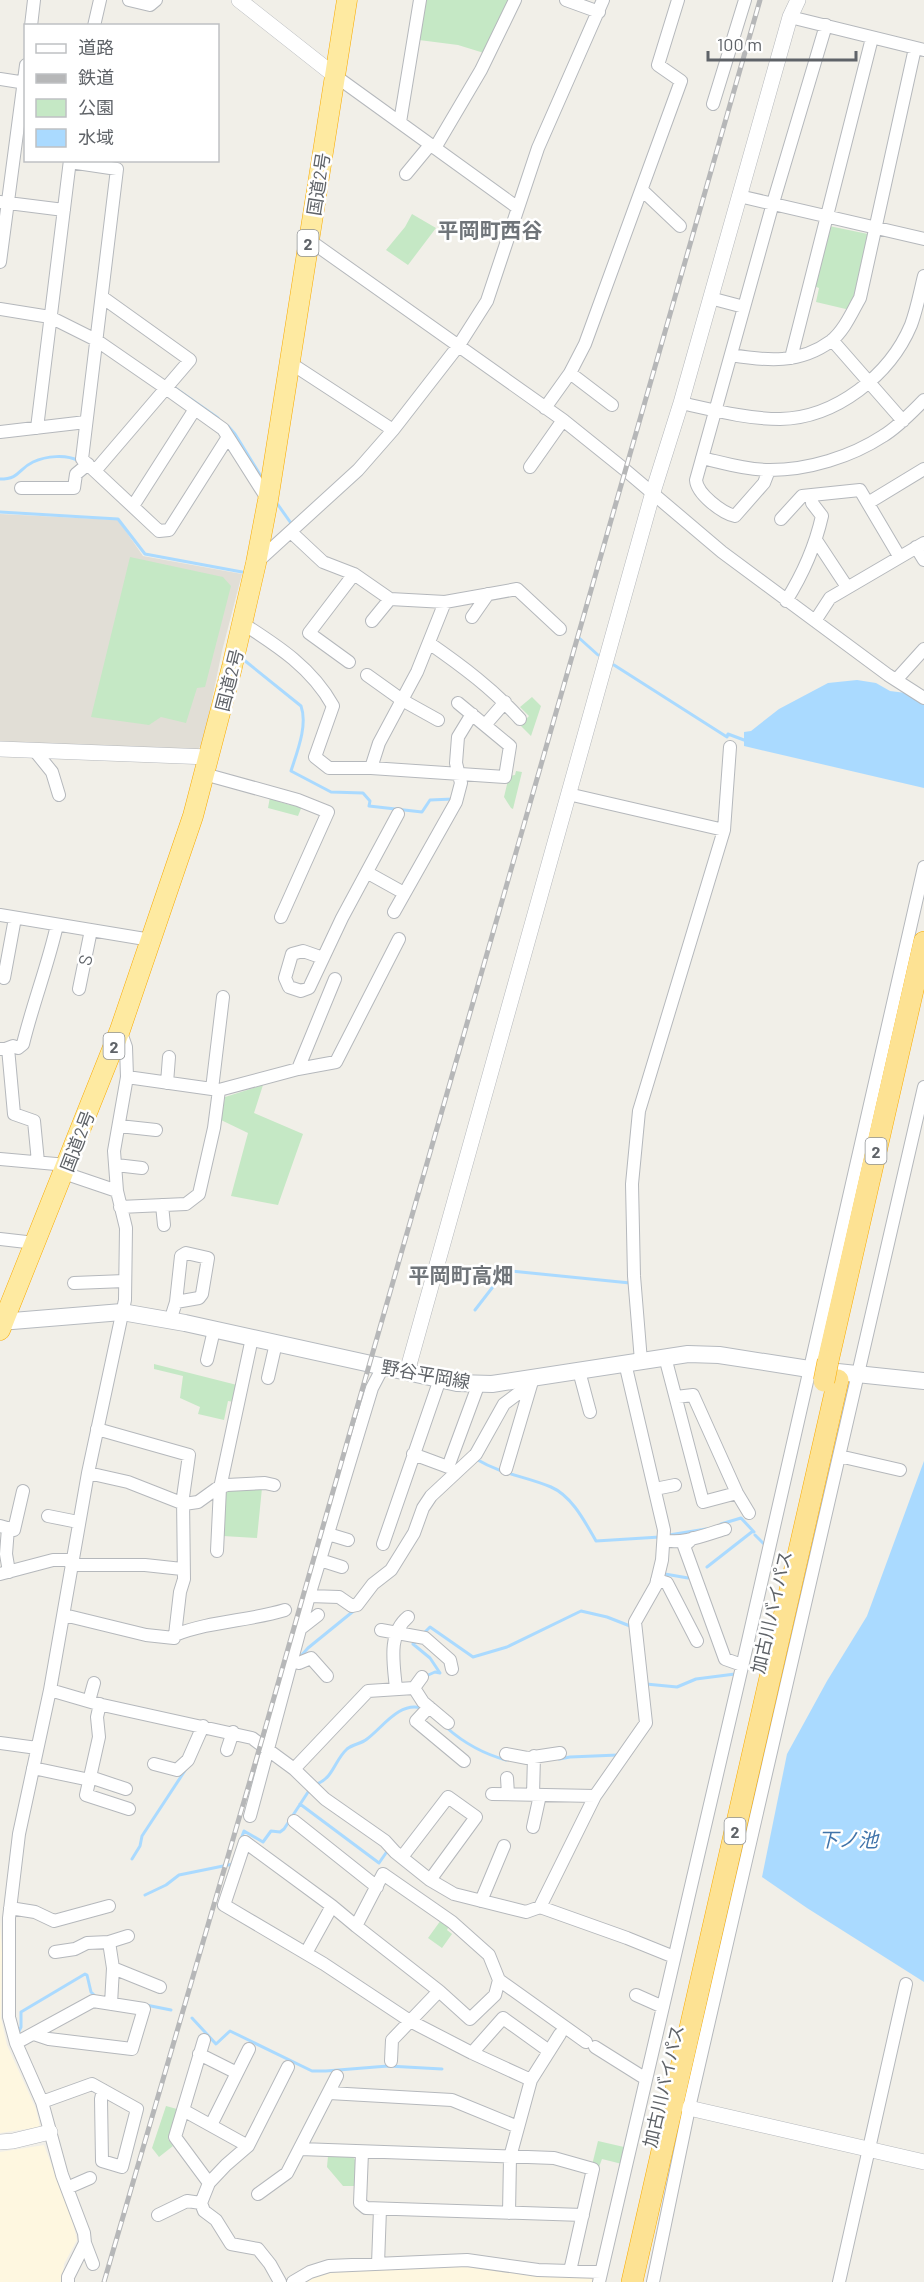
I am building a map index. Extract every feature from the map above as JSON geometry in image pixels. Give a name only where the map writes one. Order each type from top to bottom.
[{"type":"highway","name":"国道2号","points":[[1,1324],[66,1169],[120,1030],[193,816],[207,765],[256,563],[269,493],[347,0]]},
{"type":"highway","name":"加古川バイパス","points":[[632,2282],[833,1371],[924,942]]},
{"type":"highway","name":"加古川バイパス","points":[[606,2278],[924,1006]]},
{"type":"main road","name":"野谷平岡線","points":[[1,1324],[122,1312],[457,1383],[533,1378],[688,1354],[719,1355],[924,1381]]},
{"type":"street","points":[[31,24],[34,0]]},
{"type":"street","points":[[94,24],[100,0]]},
{"type":"street","points":[[129,0],[150,5],[156,0]]},
{"type":"street","points":[[400,122],[420,0]]},
{"type":"street","points":[[406,174],[433,146],[481,70],[515,0]]},
{"type":"street","points":[[256,563],[358,470],[393,430],[459,345],[487,301],[538,148],[601,6],[566,0]]},
{"type":"street","points":[[545,408],[570,373],[585,344],[681,81],[658,65],[678,0]]},
{"type":"street","points":[[713,104],[745,0]]},
{"type":"street","points":[[407,1372],[653,492],[681,403],[790,17],[798,0]]},
{"type":"street","points":[[247,3],[334,75],[518,208]]},
{"type":"street","points":[[731,355],[771,361],[791,358],[813,351],[832,340],[848,321],[860,298],[874,227],[920,49],[790,17]]},
{"type":"street","points":[[769,470],[764,483],[735,516],[729,515],[696,486],[773,203],[826,25]]},
{"type":"street","points":[[791,358],[872,38]]},
{"type":"street","points":[[0,79],[24,83],[4,202],[0,262]]},
{"type":"street","points":[[37,428],[70,162]]},
{"type":"street","points":[[76,162],[117,169],[81,459],[159,531],[169,530],[228,437]]},
{"type":"street","points":[[642,190],[680,226]]},
{"type":"street","points":[[739,196],[924,239]]},
{"type":"street","points":[[4,202],[64,210]]},
{"type":"street","points":[[309,240],[562,420],[653,492],[722,552],[786,601],[924,698]]},
{"type":"street","points":[[681,403],[770,418],[802,416],[847,399],[886,365],[910,326],[924,276]]},
{"type":"street","points":[[21,488],[56,482],[74,488],[76,474],[91,468],[167,388],[190,360],[102,297]]},
{"type":"street","points":[[710,298],[744,307]]},
{"type":"street","points":[[0,309],[50,317],[96,340],[167,388],[223,429],[269,493]]},
{"type":"street","points":[[832,340],[903,421]]},
{"type":"street","points":[[289,367],[298,368],[393,430]]},
{"type":"street","points":[[570,373],[612,405]]},
{"type":"street","points":[[702,458],[769,470],[798,468],[844,455],[884,436],[924,400]]},
{"type":"street","points":[[133,506],[195,409]]},
{"type":"street","points":[[530,466],[562,420]]},
{"type":"street","points":[[0,432],[86,422]]},
{"type":"street","points":[[868,503],[924,469]]},
{"type":"street","points":[[781,519],[802,496],[860,490],[899,556]]},
{"type":"street","points":[[786,601],[802,577],[822,516],[813,503],[812,495]]},
{"type":"street","points":[[294,530],[323,562],[354,574],[390,599],[445,602],[517,589],[560,629]]},
{"type":"street","points":[[816,540],[847,587]]},
{"type":"street","points":[[814,621],[830,598],[899,556],[920,545],[924,560]]},
{"type":"street","points":[[349,662],[340,649],[309,633],[354,574]]},
{"type":"street","points":[[472,617],[488,594]]},
{"type":"street","points":[[372,621],[390,599]]},
{"type":"street","points":[[371,768],[379,744],[417,672],[445,602]]},
{"type":"street","points":[[242,623],[283,649],[324,689],[333,705],[315,757],[329,768],[371,768],[505,777],[510,746],[458,703]]},
{"type":"street","points":[[429,643],[471,673],[505,702],[520,719]]},
{"type":"street","points":[[896,680],[924,649]]},
{"type":"street","points":[[367,675],[402,700],[438,720]]},
{"type":"street","points":[[485,725],[505,702]]},
{"type":"street","points":[[394,912],[456,802],[461,783],[456,763],[458,737],[472,714]]},
{"type":"street","points":[[540,1907],[595,1796],[646,1723],[635,1622],[657,1580],[664,1530],[633,1362],[632,1184],[639,1111],[724,830],[730,747]]},
{"type":"street","points":[[0,749],[207,765],[328,812],[284,898],[281,917]]},
{"type":"street","points":[[35,751],[52,772],[59,795]]},
{"type":"street","points":[[568,794],[724,830]]},
{"type":"street","points":[[323,958],[398,814]]},
{"type":"street","points":[[379,821],[391,827]]},
{"type":"street","points":[[653,2282],[689,2108],[839,1456],[833,1371],[924,867]]},
{"type":"street","points":[[368,873],[404,893]]},
{"type":"street","points":[[0,915],[151,940]]},
{"type":"street","points":[[4,978],[15,918]]},
{"type":"street","points":[[38,1162],[34,1121],[14,1114],[4,1048],[13,1046],[18,1048],[23,1044],[33,1002],[50,957],[57,925]]},
{"type":"street","name":"S","points":[[79,989],[91,930]]},
{"type":"street","points":[[127,1077],[216,1089],[336,1062],[399,939]]},
{"type":"street","points":[[298,1069],[332,996],[335,979]]},
{"type":"street","points":[[120,1207],[186,1204],[199,1194],[214,1128],[223,997]]},
{"type":"street","points":[[93,2264],[67,2188],[42,2102],[16,2043],[9,2017],[10,1908],[19,1834],[50,1690],[78,1522],[125,1300],[126,1228],[117,1191],[114,1151],[127,1077],[126,1047],[120,1030]]},
{"type":"street","points":[[167,1083],[169,1057]]},
{"type":"street","points":[[293,2282],[310,2272],[329,2266],[467,2260],[538,2270],[570,2271],[606,2278],[646,2079],[742,1665],[924,1087]]},
{"type":"street","points":[[119,1126],[156,1130]]},
{"type":"street","points":[[0,1159],[38,1162],[66,1169],[117,1191]]},
{"type":"street","points":[[116,1165],[142,1168]]},
{"type":"street","points":[[162,1205],[164,1225]]},
{"type":"street","points":[[0,1239],[35,1243]]},
{"type":"street","points":[[170,1321],[176,1302],[181,1256],[186,1253],[208,1257],[210,1277],[202,1294],[199,1298],[176,1302]]},
{"type":"street","points":[[74,1283],[125,1281]]},
{"type":"street","points":[[207,1360],[214,1330]]},
{"type":"street","points":[[217,1551],[220,1488],[252,1338]]},
{"type":"street","points":[[268,1378],[276,1343]]},
{"type":"street","points":[[665,1357],[703,1502],[737,1493]]},
{"type":"street","points":[[256,1810],[309,1596],[372,1388],[383,1367]]},
{"type":"street","points":[[579,1371],[590,1413]]},
{"type":"street","points":[[510,1464],[526,1421],[533,1378]]},
{"type":"street","points":[[309,1596],[339,1597],[352,1606],[357,1605],[374,1578],[395,1564],[414,1533],[423,1508],[431,1496],[476,1454],[504,1404],[533,1378]]},
{"type":"street","points":[[383,1544],[385,1523],[440,1379]]},
{"type":"street","points":[[413,1454],[448,1467],[478,1383]]},
{"type":"street","points":[[676,1397],[693,1395],[737,1493],[749,1513]]},
{"type":"street","points":[[97,1429],[189,1455],[184,1504],[182,1569],[184,1579],[180,1592],[175,1635]]},
{"type":"street","points":[[839,1456],[885,1461],[900,1470]]},
{"type":"street","points":[[88,1473],[128,1482],[184,1504],[198,1502],[228,1485],[274,1485]]},
{"type":"street","points":[[655,1489],[675,1485]]},
{"type":"street","points":[[23,1491],[14,1530],[4,1527],[6,1554],[4,1573],[53,1560],[182,1569]]},
{"type":"street","points":[[48,1516],[78,1522]]},
{"type":"street","points":[[664,1540],[693,1538],[725,1529]]},
{"type":"street","points":[[327,1534],[348,1540]]},
{"type":"street","points":[[693,1538],[684,1546],[725,1659],[742,1665]]},
{"type":"street","points":[[320,1560],[342,1567]]},
{"type":"street","points":[[657,1580],[667,1583],[691,1621],[697,1641]]},
{"type":"street","points":[[64,1615],[146,1635],[174,1638],[175,1635],[193,1628],[243,1621],[285,1610]]},
{"type":"street","points":[[300,1629],[318,1616]]},
{"type":"street","points":[[396,1689],[393,1650],[399,1624],[408,1617]]},
{"type":"street","points":[[381,1630],[425,1638],[444,1651],[450,1660],[452,1669]]},
{"type":"street","points":[[292,1661],[299,1663],[311,1658],[327,1676]]},
{"type":"street","points":[[414,1688],[422,1677]]},
{"type":"street","points":[[94,1683],[99,1737],[86,1795],[129,1809]]},
{"type":"street","points":[[294,1769],[335,1732],[368,1691],[414,1688]]},
{"type":"street","points":[[414,1688],[423,1702],[436,1709],[448,1724]]},
{"type":"street","points":[[50,1690],[95,1703],[252,1738],[294,1769],[325,1799],[386,1841],[430,1880],[454,1894],[526,1912],[540,1907],[674,1957]]},
{"type":"street","points":[[436,1709],[416,1721],[451,1746],[464,1761]]},
{"type":"street","points":[[154,1764],[177,1770],[188,1760],[203,1726]]},
{"type":"street","points":[[227,1750],[233,1732]]},
{"type":"street","points":[[0,1743],[37,1748]]},
{"type":"street","points":[[506,1754],[527,1758],[560,1753]]},
{"type":"street","points":[[533,1827],[536,1795],[534,1756]]},
{"type":"street","points":[[33,1768],[90,1778],[126,1788]]},
{"type":"street","points":[[507,1778],[512,1798]]},
{"type":"street","points":[[492,1794],[512,1798],[536,1795],[595,1796]]},
{"type":"street","points":[[402,1857],[448,1797],[476,1817],[430,1880]]},
{"type":"street","points":[[294,1821],[377,1887]]},
{"type":"street","points":[[499,1980],[495,1995],[470,2019],[439,1991],[332,1906],[245,1842],[224,1905],[306,1953],[410,2021],[472,2053],[531,2079]]},
{"type":"street","points":[[481,1901],[504,1846]]},
{"type":"street","points":[[356,1926],[383,1874],[452,1922],[489,1955],[499,1980],[591,2045],[646,2079]]},
{"type":"street","points":[[10,1908],[35,1912],[54,1922],[109,1906]]},
{"type":"street","points":[[306,1953],[332,1906]]},
{"type":"street","points":[[67,1963],[61,1951],[87,1943],[109,1942],[128,1936]]},
{"type":"street","points":[[109,1942],[113,1968],[111,2004]]},
{"type":"street","points":[[113,1968],[144,1987],[160,1988]]},
{"type":"street","points":[[838,2282],[906,1984]]},
{"type":"street","points":[[391,2061],[392,2040],[439,1991]]},
{"type":"street","points":[[636,1995],[663,2007]]},
{"type":"street","points":[[16,2043],[93,2001],[144,2010],[132,2049],[49,2039],[34,2034]]},
{"type":"street","points":[[472,2053],[503,2018],[549,2051]]},
{"type":"street","points":[[509,2213],[510,2157],[531,2079],[560,2034]]},
{"type":"street","points":[[204,2040],[175,2137],[209,2184]]},
{"type":"street","points":[[211,2125],[249,2049]]},
{"type":"street","points":[[200,2054],[237,2073]]},
{"type":"street","points":[[280,2282],[258,2249],[231,2244],[216,2220],[204,2211],[201,2203],[209,2184],[248,2146],[282,2091],[288,2067]]},
{"type":"street","points":[[258,2194],[287,2173],[337,2076]]},
{"type":"street","points":[[42,2102],[92,2084],[103,2090],[137,2109],[122,2167],[102,2162],[100,2099],[103,2090]]},
{"type":"street","points":[[329,2093],[452,2100],[518,2127]]},
{"type":"street","points":[[689,2108],[924,2162]]},
{"type":"street","points":[[183,2110],[248,2146]]},
{"type":"street","points":[[0,2142],[50,2132]]},
{"type":"street","points":[[300,2149],[554,2158],[593,2169],[570,2271]]},
{"type":"street","points":[[362,2152],[360,2203],[366,2208],[583,2216]]},
{"type":"street","points":[[67,2188],[90,2178]]},
{"type":"street","points":[[158,2215],[187,2201],[201,2203]]},
{"type":"street","points":[[378,2264],[380,2209]]},
{"type":"street","points":[[68,2282],[68,2277],[85,2243]]},
{"type":"shaded area","points":[[0,514],[118,520],[143,556],[242,574],[222,651],[203,743],[196,752],[0,744]]},
{"type":"shaded area","points":[[0,1920],[1,2018],[7,2045],[36,2109],[40,2127],[0,2133]]},
{"type":"shaded area","points":[[44,2145],[72,2219],[77,2240],[64,2264],[62,2282],[0,2282],[0,2152]]},
{"type":"shaded area","points":[[449,2266],[591,2277],[595,2282],[304,2282],[324,2273]]},
{"type":"green space","points":[[425,0],[511,0],[484,53],[458,45],[419,40]]},
{"type":"green space","points":[[412,214],[436,228],[408,265],[386,250],[405,227]]},
{"type":"green space","points":[[829,226],[868,234],[855,298],[850,310],[816,302],[819,288],[814,286]]},
{"type":"green space","points":[[130,557],[223,577],[231,586],[205,687],[197,688],[186,723],[161,717],[149,725],[91,717]]},
{"type":"green space","points":[[532,697],[541,706],[531,736],[520,725],[529,716],[520,707]]},
{"type":"green space","points":[[516,771],[522,772],[513,809],[504,797],[509,776],[515,775]]},
{"type":"green space","points":[[270,797],[281,798],[280,802],[290,805],[291,802],[302,806],[298,816],[268,808]]},
{"type":"green space","points":[[263,1085],[254,1113],[303,1134],[278,1205],[231,1196],[248,1133],[221,1120],[225,1097]]},
{"type":"green space","points":[[154,1364],[237,1385],[234,1402],[228,1401],[224,1420],[198,1414],[200,1407],[180,1398],[183,1376],[154,1369]]},
{"type":"green space","points":[[262,1488],[257,1538],[223,1536],[224,1492],[227,1489]]},
{"type":"green space","points":[[441,1920],[449,1926],[447,1930],[452,1934],[442,1948],[428,1938]]},
{"type":"green space","points":[[166,2106],[177,2109],[168,2139],[173,2146],[159,2157],[152,2148]]},
{"type":"green space","points":[[598,2141],[624,2147],[622,2164],[602,2159],[599,2167],[592,2165]]},
{"type":"green space","points":[[328,2156],[353,2157],[357,2163],[356,2186],[343,2186],[327,2167]]},
{"type":"water","points":[[857,680],[876,683],[890,691],[906,693],[924,705],[924,788],[744,746],[744,732],[751,731],[779,709],[828,683]]},
{"type":"water","name":"下ノ池","points":[[924,1461],[924,1982],[762,1877],[787,1754],[827,1681],[867,1616]]},
{"type":"waterway","points":[[175,388],[218,418]]},
{"type":"waterway","points":[[228,426],[264,481]]},
{"type":"waterway","points":[[0,479],[7,479],[33,462],[44,458],[62,457],[79,461]]},
{"type":"waterway","points":[[276,502],[293,526]]},
{"type":"waterway","points":[[0,512],[118,519],[145,554],[242,572]]},
{"type":"waterway","points":[[578,637],[598,655]]},
{"type":"waterway","points":[[244,660],[301,706],[302,730],[291,771],[331,792],[363,793],[370,801],[369,806],[422,812],[430,800],[453,799]]},
{"type":"waterway","points":[[614,665],[727,737],[728,734],[744,740]]},
{"type":"waterway","points":[[475,1310],[492,1288],[511,1271],[630,1283]]},
{"type":"waterway","points":[[476,1459],[495,1469],[559,1491],[577,1510],[596,1541],[660,1537]]},
{"type":"waterway","points":[[721,1524],[741,1518],[754,1532]]},
{"type":"waterway","points":[[669,1535],[706,1529]]},
{"type":"waterway","points":[[707,1567],[753,1531]]},
{"type":"waterway","points":[[755,1535],[764,1544]]},
{"type":"waterway","points":[[665,1574],[688,1578]]},
{"type":"waterway","points":[[300,1657],[356,1609]]},
{"type":"waterway","points":[[423,1634],[430,1627],[473,1657],[507,1647],[581,1611],[607,1617],[630,1626]]},
{"type":"waterway","points":[[417,1641],[413,1644],[430,1658],[440,1673],[435,1672],[426,1676]]},
{"type":"waterway","points":[[646,1684],[677,1687],[696,1679],[735,1674]]},
{"type":"waterway","points":[[317,1784],[331,1773],[347,1749],[367,1739],[398,1712],[413,1707],[421,1708]]},
{"type":"waterway","points":[[447,1728],[475,1747],[506,1760]]},
{"type":"waterway","points":[[559,1759],[618,1755]]},
{"type":"waterway","points":[[132,1859],[140,1846],[142,1836],[186,1769]]},
{"type":"waterway","points":[[241,1839],[244,1831],[263,1842],[271,1831],[280,1832],[310,1789]]},
{"type":"waterway","points":[[300,1804],[379,1863],[388,1850]]},
{"type":"waterway","points":[[145,1895],[166,1885],[179,1875],[233,1864],[233,1862]]},
{"type":"waterway","points":[[18,2033],[21,2027],[21,2012],[85,1974],[91,1992],[96,1997]]},
{"type":"waterway","points":[[146,2005],[171,2010]]},
{"type":"waterway","points":[[192,2018],[216,2044],[230,2031],[312,2071],[388,2066],[442,2069]]},
{"type":"railway","points":[[104,2282],[261,1743],[760,0]]},
{"type":"district","name":"平岡町西谷","points":[[490,229]]},
{"type":"district","name":"平岡町高畑","points":[[461,1274]]}]
